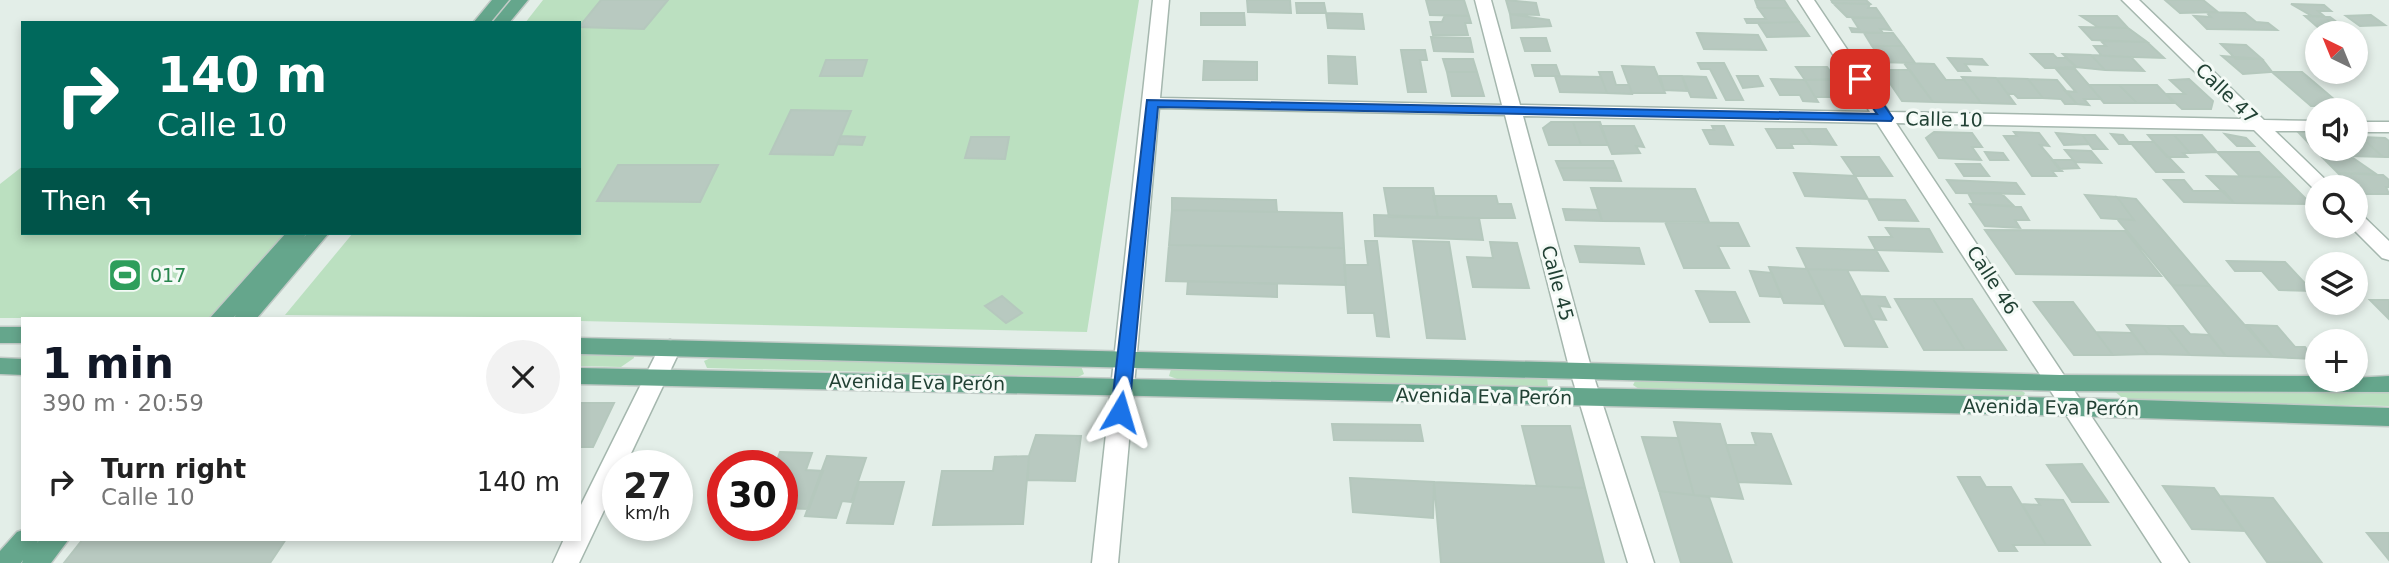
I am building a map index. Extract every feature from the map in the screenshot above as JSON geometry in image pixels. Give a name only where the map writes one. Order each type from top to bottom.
[{"type":"main road","points":[[483,21],[502,0]]},
{"type":"main road","points":[[502,21],[520,0]]},
{"type":"main road","points":[[222,317],[295,235]]},
{"type":"main road","points":[[246,317],[317,235]]},
{"type":"main road","points":[[0,335],[21,335]]},
{"type":"main road","name":"Avenida Eva Perón","points":[[581,346],[2060,383],[2389,384]]},
{"type":"main road","points":[[0,366],[21,367]]},
{"type":"main road","name":"Avenida Eva Perón","points":[[581,376],[2074,407],[2389,417]]},
{"type":"main road","points":[[5,563],[24,541]]},
{"type":"main road","points":[[35,563],[54,541]]},
{"type":"street","points":[[1105,563],[1161,0]]},
{"type":"street","name":"Calle 45","points":[[1483,0],[1581,371],[1641,563]]},
{"type":"street","name":"Calle 46","points":[[1806,0],[1887,118],[2176,563]]},
{"type":"street","name":"Calle 47","points":[[2130,0],[2311,175]]},
{"type":"street","name":"Calle 10","points":[[1152,103],[2305,126]]},
{"type":"street","points":[[2368,127],[2389,127]]},
{"type":"street","points":[[2368,232],[2389,253]]},
{"type":"street","points":[[581,531],[670,348]]},
{"type":"street","points":[[566,563],[576,541]]},
{"type":"green space","points":[[543,0],[1139,0],[1087,332],[581,321],[581,317],[285,315],[351,235],[581,235],[581,21],[527,21]]},
{"type":"green space","name":"017","points":[[21,168],[21,235],[287,235],[213,317],[0,318],[0,184]]},
{"type":"green space","points":[[581,352],[633,353],[634,358],[621,367],[581,366]]},
{"type":"green space","points":[[717,355],[1081,366],[1084,374],[1078,377],[707,368],[704,361]]},
{"type":"green space","points":[[1171,369],[1547,378],[1548,386],[1177,379],[1169,376]]},
{"type":"green space","points":[[1636,379],[2019,389],[2025,393],[2023,397],[1642,391],[1633,385]]},
{"type":"green space","points":[[2113,390],[2389,392],[2389,406],[2126,401]]},
{"type":"building","points":[[601,0],[668,0],[644,29],[581,27]]},
{"type":"building","points":[[1247,0],[1290,0],[1291,13],[1248,12]]},
{"type":"building","points":[[1426,0],[1464,0],[1469,16],[1430,15]]},
{"type":"building","points":[[1506,0],[1536,3],[1539,15],[1510,14]]},
{"type":"building","points":[[1755,0],[1784,0],[1789,8],[1758,8]]},
{"type":"building","points":[[1831,0],[1866,0],[1870,4],[1833,3]]},
{"type":"building","points":[[2165,0],[2203,0],[2218,12],[2180,13]]},
{"type":"building","points":[[1296,3],[1324,3],[1326,13],[1297,13]]},
{"type":"building","points":[[1833,3],[1870,4],[1868,8],[1876,8],[1883,18],[1847,17]]},
{"type":"building","points":[[2291,4],[2324,5],[2331,11],[2318,11],[2324,16],[2312,16]]},
{"type":"building","points":[[1758,8],[1789,8],[1799,22],[1747,23],[1745,19],[1766,19]]},
{"type":"building","points":[[2206,12],[2245,13],[2256,22],[2268,23],[2277,30],[2207,29],[2194,16],[2211,17]]},
{"type":"building","points":[[1201,13],[1244,13],[1245,25],[1201,25]]},
{"type":"building","points":[[1326,13],[1362,14],[1364,29],[1328,28]]},
{"type":"building","points":[[1510,14],[1549,20],[1551,26],[1512,28]]},
{"type":"building","points":[[1445,15],[1469,16],[1471,23],[1465,23],[1468,35],[1433,35],[1430,22],[1442,22]]},
{"type":"building","points":[[2371,15],[2385,25],[2368,26],[2368,21],[2353,21],[2346,16]]},
{"type":"building","points":[[2081,16],[2117,16],[2128,28],[2098,27]]},
{"type":"building","points":[[2305,16],[2330,17],[2334,20],[2329,21],[2311,21]]},
{"type":"building","points":[[1852,18],[1883,18],[1891,30],[1880,29],[1883,33],[1852,32],[1850,28],[1859,29]]},
{"type":"building","points":[[1799,22],[1809,36],[1767,37],[1758,23]]},
{"type":"building","points":[[2080,27],[2128,28],[2147,42],[2092,40]]},
{"type":"building","points":[[1697,33],[1758,35],[1766,50],[1704,49]]},
{"type":"building","points":[[1864,33],[1893,33],[1903,46],[1872,46]]},
{"type":"building","points":[[1431,37],[1470,38],[1473,52],[1434,51]]},
{"type":"building","points":[[1521,38],[1546,38],[1550,51],[1525,51]]},
{"type":"building","points":[[2101,41],[2147,42],[2164,58],[2102,56],[2094,46],[2106,46]]},
{"type":"building","points":[[2221,44],[2246,45],[2262,59],[2236,59]]},
{"type":"building","points":[[1872,46],[1903,46],[1915,63],[1875,62],[1871,57],[1880,57]]},
{"type":"building","points":[[1401,50],[1425,50],[1427,60],[1420,60],[1426,92],[1408,92]]},
{"type":"building","points":[[2031,54],[2053,54],[2057,58],[2066,58],[2076,67],[2045,68]]},
{"type":"building","points":[[2063,54],[2091,55],[2105,70],[2076,67]]},
{"type":"building","points":[[2091,55],[2131,57],[2144,71],[2105,70]]},
{"type":"building","points":[[1328,56],[1355,57],[1357,84],[1329,83]]},
{"type":"building","points":[[2222,56],[2262,59],[2272,72],[2243,74]]},
{"type":"building","points":[[1948,58],[1982,59],[1987,65],[1965,64],[1970,71],[1958,71]]},
{"type":"building","points":[[1443,59],[1473,59],[1477,72],[1447,72]]},
{"type":"building","points":[[826,60],[867,60],[862,76],[820,76]]},
{"type":"building","points":[[1204,61],[1257,62],[1257,80],[1203,80]]},
{"type":"building","points":[[1698,63],[1724,63],[1743,100],[1726,100],[1710,69],[1701,69]]},
{"type":"building","points":[[1904,63],[1934,64],[1946,80],[1964,80],[1981,103],[1933,102]]},
{"type":"building","points":[[1532,65],[1556,65],[1560,76],[1535,76]]},
{"type":"building","points":[[1622,66],[1654,67],[1665,93],[1632,93]]},
{"type":"building","points":[[1796,67],[1827,67],[1836,79],[1805,80]]},
{"type":"building","points":[[2056,69],[2075,69],[2101,99],[2084,99],[2089,105],[2077,104],[2065,91],[2076,92]]},
{"type":"building","points":[[1881,70],[1910,70],[1933,102],[1902,101]]},
{"type":"building","points":[[1447,72],[1477,72],[1484,96],[1452,96]]},
{"type":"building","points":[[1599,72],[1612,72],[1616,85],[1629,85],[1632,94],[1607,93]]},
{"type":"building","points":[[2272,72],[2302,72],[2305,75],[2305,84],[2316,84],[2333,98],[2305,98],[2305,101]]},
{"type":"building","points":[[1555,76],[1601,77],[1607,93],[1560,92]]},
{"type":"building","points":[[1660,76],[1682,76],[1687,91],[1664,90]]},
{"type":"building","points":[[1682,76],[1706,77],[1716,98],[1691,97]]},
{"type":"building","points":[[1737,76],[1758,76],[1763,86],[1743,88]]},
{"type":"building","points":[[1962,77],[1996,78],[2015,104],[1981,103]]},
{"type":"building","points":[[1996,78],[2028,79],[2043,98],[2018,98],[2014,94],[2008,94]]},
{"type":"building","points":[[1771,79],[1805,80],[1818,102],[1803,101],[1800,95],[1780,95]]},
{"type":"building","points":[[2028,79],[2057,80],[2077,104],[2065,104],[2061,99],[2043,98]]},
{"type":"building","points":[[2189,79],[2213,101],[2211,109],[2182,109],[2166,94],[2185,94],[2170,80]]},
{"type":"building","points":[[1805,80],[1832,80],[1843,97],[1815,97]]},
{"type":"building","points":[[2089,85],[2119,85],[2137,103],[2104,103]]},
{"type":"building","points":[[2119,85],[2157,85],[2174,103],[2137,103]]},
{"type":"building","points":[[791,110],[851,111],[833,155],[770,154]]},
{"type":"building","points":[[1551,122],[1573,122],[1581,145],[1549,145],[1543,128]]},
{"type":"building","points":[[1573,122],[1600,122],[1608,145],[1581,145]]},
{"type":"building","points":[[1600,126],[1634,126],[1644,147],[1636,146],[1640,153],[1612,154]]},
{"type":"building","points":[[1712,126],[1724,126],[1733,145],[1710,144],[1703,130],[1714,130]]},
{"type":"building","points":[[1766,129],[1801,129],[1811,144],[1791,144],[1793,148],[1777,148]]},
{"type":"building","points":[[1801,129],[1826,129],[1836,145],[1811,144]]},
{"type":"building","points":[[1934,132],[1972,133],[1982,147],[1972,147],[1981,160],[1939,158],[1926,138]]},
{"type":"building","points":[[2014,132],[2039,133],[2049,146],[2040,145],[2062,171],[2052,171],[2056,176],[2032,176],[2004,136],[2017,136]]},
{"type":"building","points":[[2056,133],[2082,135],[2089,144],[2064,145]]},
{"type":"building","points":[[2111,134],[2123,135],[2130,144],[2119,144]]},
{"type":"building","points":[[2225,134],[2246,138],[2254,146],[2237,146]]},
{"type":"building","points":[[2082,135],[2095,135],[2107,149],[2093,149]]},
{"type":"building","points":[[2148,135],[2174,135],[2190,153],[2183,153],[2187,157],[2167,157]]},
{"type":"building","points":[[2174,135],[2202,135],[2217,152],[2190,153]]},
{"type":"building","points":[[841,136],[865,137],[862,145],[838,144]]},
{"type":"building","points":[[971,137],[1009,137],[1005,159],[965,158]]},
{"type":"building","points":[[2368,137],[2385,138],[2389,141],[2389,157],[2383,157],[2368,143]]},
{"type":"building","points":[[2130,142],[2154,142],[2183,172],[2156,172]]},
{"type":"building","points":[[2368,143],[2383,157],[2368,157]]},
{"type":"building","points":[[2065,150],[2091,151],[2101,163],[2075,162]]},
{"type":"building","points":[[1985,152],[2003,153],[2008,160],[1990,160]]},
{"type":"building","points":[[2217,152],[2259,152],[2284,177],[2240,176]]},
{"type":"building","points":[[1842,157],[1879,157],[1892,176],[1855,176]]},
{"type":"building","points":[[2052,160],[2073,160],[2079,168],[2059,169]]},
{"type":"building","points":[[1556,161],[1613,161],[1616,168],[1559,168]]},
{"type":"building","points":[[2326,161],[2357,161],[2376,174],[2338,173]]},
{"type":"building","points":[[1956,164],[1980,164],[1989,176],[1964,176]]},
{"type":"building","points":[[618,165],[718,165],[700,202],[597,201]]},
{"type":"building","points":[[1559,168],[1616,168],[1621,181],[1564,180]]},
{"type":"building","points":[[1794,173],[1855,176],[1868,199],[1805,196]]},
{"type":"building","points":[[2338,173],[2383,175],[2389,180],[2389,187],[2386,187],[2389,194],[2368,194],[2368,175]]},
{"type":"building","points":[[2207,176],[2284,177],[2305,198],[2305,204],[2234,203]]},
{"type":"building","points":[[1947,180],[2016,183],[2024,194],[1956,193]]},
{"type":"building","points":[[2164,180],[2184,180],[2193,191],[2224,191],[2234,203],[2184,202]]},
{"type":"building","points":[[1384,188],[1433,188],[1438,218],[1389,217]]},
{"type":"building","points":[[1591,188],[1695,189],[1709,222],[1602,221]]},
{"type":"building","points":[[1968,193],[2001,193],[2014,206],[1974,204]]},
{"type":"building","points":[[2085,195],[2117,197],[2134,220],[2101,218]]},
{"type":"building","points":[[1433,196],[1496,196],[1498,204],[1511,204],[1515,218],[1438,218]]},
{"type":"building","points":[[2117,197],[2136,199],[2210,286],[2172,285],[2117,219],[2134,220]]},
{"type":"building","points":[[1172,198],[1276,200],[1277,212],[1172,210]]},
{"type":"building","points":[[1868,199],[1905,200],[1918,221],[1879,220]]},
{"type":"building","points":[[1970,204],[2021,207],[2029,220],[2015,220],[2020,228],[1985,226]]},
{"type":"building","points":[[1563,209],[1599,210],[1602,221],[1566,220]]},
{"type":"building","points":[[1172,210],[1342,213],[1344,248],[1169,245]]},
{"type":"building","points":[[1374,215],[1479,218],[1483,240],[1375,236]]},
{"type":"building","points":[[1665,222],[1738,223],[1749,246],[1718,246],[1729,268],[1684,268]]},
{"type":"building","points":[[1886,228],[1929,229],[1942,252],[1876,250],[1869,237],[1892,237]]},
{"type":"building","points":[[1985,230],[2125,231],[2161,276],[2016,274]]},
{"type":"building","points":[[1365,241],[1377,241],[1389,337],[1377,336],[1374,313],[1348,313],[1344,265],[1368,265]]},
{"type":"building","points":[[1413,241],[1449,242],[1465,339],[1427,338]]},
{"type":"building","points":[[1490,242],[1517,243],[1529,288],[1473,287],[1467,257],[1493,258]]},
{"type":"building","points":[[1169,245],[1344,248],[1346,285],[1166,281]]},
{"type":"building","points":[[1575,246],[1639,248],[1644,264],[1580,262]]},
{"type":"building","points":[[1797,248],[1876,250],[1888,271],[1807,269]]},
{"type":"building","points":[[2227,261],[2285,262],[2305,283],[2305,291],[2279,290],[2262,271],[2235,271]]},
{"type":"building","points":[[1769,267],[1807,269],[1825,304],[1784,303]]},
{"type":"building","points":[[1807,269],[1847,270],[1887,347],[1845,346]]},
{"type":"building","points":[[1750,271],[1772,273],[1782,297],[1760,296]]},
{"type":"building","points":[[1188,281],[1277,284],[1277,297],[1187,294]]},
{"type":"building","points":[[2172,285],[2210,286],[2273,357],[2226,356]]},
{"type":"building","points":[[1696,291],[1735,292],[1749,322],[1710,322]]},
{"type":"building","points":[[1002,296],[1022,313],[1006,323],[985,306]]},
{"type":"building","points":[[1861,296],[1885,297],[1890,307],[1879,306],[1886,320],[1872,319]]},
{"type":"building","points":[[1895,299],[1933,299],[1965,350],[1924,350]]},
{"type":"building","points":[[1933,299],[1972,299],[2006,350],[1965,350]]},
{"type":"building","points":[[2370,300],[2389,300],[2389,319]]},
{"type":"building","points":[[2034,302],[2073,302],[2113,355],[2074,355]]},
{"type":"building","points":[[2127,325],[2167,326],[2190,355],[2148,354]]},
{"type":"building","points":[[2247,325],[2277,326],[2295,347],[2305,347],[2305,359],[2273,357]]},
{"type":"building","points":[[2167,326],[2183,326],[2190,334],[2209,335],[2226,356],[2190,355]]},
{"type":"building","points":[[2096,332],[2132,333],[2148,354],[2113,355]]},
{"type":"building","points":[[581,403],[614,403],[593,447],[581,447]]},
{"type":"building","points":[[1674,422],[1720,424],[1743,499],[1694,495]]},
{"type":"building","points":[[1332,424],[1420,425],[1423,441],[1334,440]]},
{"type":"building","points":[[1522,426],[1570,426],[1585,488],[1537,486]]},
{"type":"building","points":[[1752,433],[1771,434],[1791,484],[1738,482],[1726,445],[1756,445]]},
{"type":"building","points":[[1036,435],[1081,436],[1075,481],[1028,480],[1029,456]]},
{"type":"building","points":[[1642,437],[1678,438],[1694,495],[1659,491]]},
{"type":"building","points":[[798,453],[812,453],[806,470],[823,471],[809,509],[798,509]]},
{"type":"building","points":[[827,456],[866,458],[851,502],[842,501],[836,518],[805,516]]},
{"type":"building","points":[[1029,456],[1023,524],[933,525],[942,471],[993,471],[995,457]]},
{"type":"building","points":[[2082,464],[2108,502],[2072,502],[2047,465]]},
{"type":"building","points":[[1958,477],[1980,477],[1986,487],[2011,487],[2046,545],[2013,545],[2017,551],[1999,551]]},
{"type":"building","points":[[1350,478],[1434,482],[1433,518],[1353,512]]},
{"type":"building","points":[[859,482],[904,482],[893,524],[847,523]]},
{"type":"building","points":[[1434,482],[1585,488],[1604,563],[1441,563]]},
{"type":"building","points":[[2163,486],[2214,488],[2244,531],[2192,529]]},
{"type":"building","points":[[1659,491],[1709,497],[1732,563],[1681,563]]},
{"type":"building","points":[[2220,496],[2273,498],[2322,563],[2267,562]]},
{"type":"building","points":[[2036,499],[2063,500],[2090,545],[2046,545],[2022,504],[2040,505]]},
{"type":"building","points":[[2367,533],[2389,533],[2389,560]]},
{"type":"building","points":[[81,541],[285,541],[270,563],[64,563]]},
{"type":"place","name":"017","points":[[125,275]]},
{"type":"route","points":[[1120,412],[1152,103],[1887,118],[1860,79]]}]
